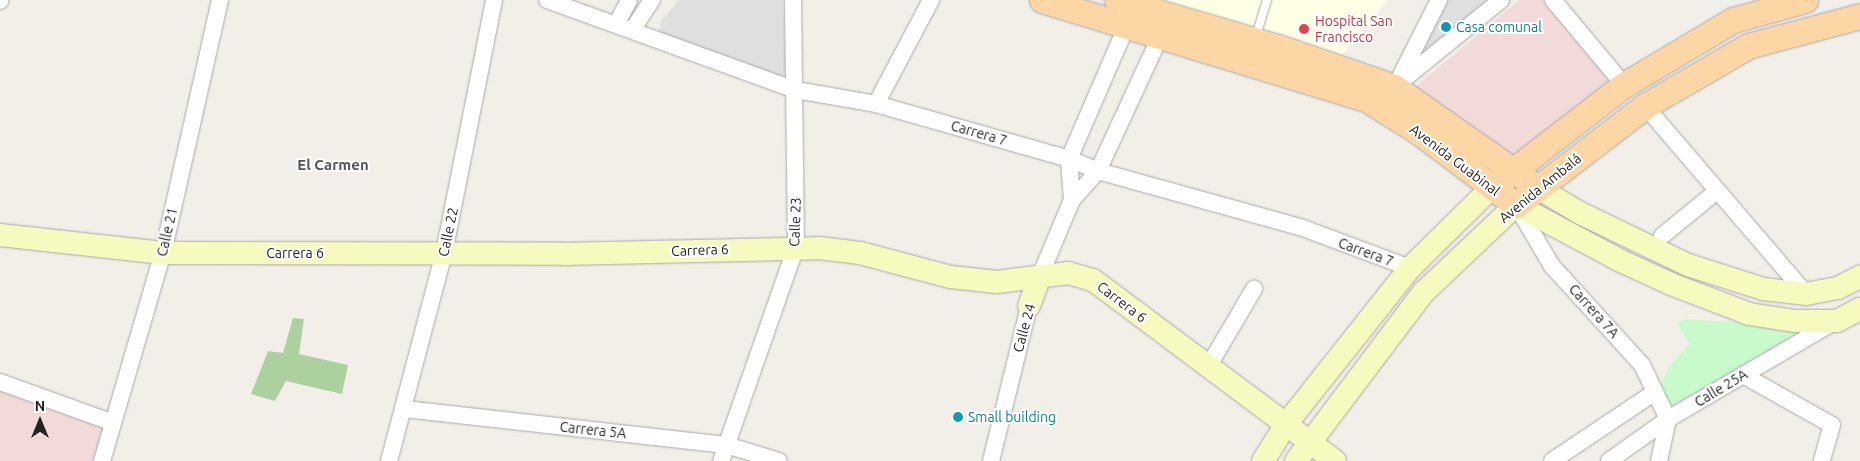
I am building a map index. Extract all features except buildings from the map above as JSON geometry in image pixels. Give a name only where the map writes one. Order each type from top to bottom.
[{"type":"main road","name":"Avenida Guabinal","points":[[1042,0],[1366,99],[1388,97],[1491,188],[1516,205]]},
{"type":"main road","name":"Avenida Guabinal","points":[[1117,0],[1254,41],[1388,97],[1538,188]]},
{"type":"main road","points":[[1491,188],[1624,84],[1733,20],[1805,0]]},
{"type":"main road","name":"Avenida Ambalá","points":[[1516,205],[1645,106],[1748,46],[1860,16]]},
{"type":"street","name":"Calle 21","points":[[102,461],[163,253],[220,0]]},
{"type":"street","name":"Calle 22","points":[[389,461],[405,408],[444,253],[494,0]]},
{"type":"street","name":"Carrera 7","points":[[547,0],[617,23],[796,90],[876,104],[1069,159],[1098,171],[1303,228],[1410,268]]},
{"type":"street","points":[[617,23],[629,0]]},
{"type":"street","points":[[633,29],[652,0]]},
{"type":"street","name":"Calle 23","points":[[721,461],[796,247],[796,90],[793,0]]},
{"type":"street","points":[[876,104],[931,0]]},
{"type":"street","points":[[1388,97],[1439,0]]},
{"type":"street","points":[[1388,97],[1501,0]]},
{"type":"street","points":[[1553,0],[1624,84]]},
{"type":"street","name":"Calle 24","points":[[1072,200],[1069,159],[1126,27]]},
{"type":"street","name":"Calle 24","points":[[991,461],[1029,306],[1040,276],[1072,200],[1098,171],[1160,37]]},
{"type":"street","points":[[1645,106],[1806,294]]},
{"type":"street","points":[[1263,461],[1286,423],[1410,268],[1491,188]]},
{"type":"street","name":"Avenida Guabinal","points":[[1538,188],[1580,213],[1688,265],[1763,289],[1806,294],[1838,288],[1860,277]]},
{"type":"street","points":[[1662,236],[1717,191]]},
{"type":"street","name":"Avenida Guabinal","points":[[1516,205],[1654,277],[1750,314],[1795,321],[1837,320],[1860,309]]},
{"type":"street","name":"Carrera 7A","points":[[1516,205],[1552,266],[1642,365],[1668,419]]},
{"type":"street","name":"Avenida Ambalá","points":[[1296,461],[1309,440],[1424,292],[1516,205]]},
{"type":"street","name":"Carrera 6","points":[[0,235],[163,253],[444,253],[796,247],[860,253],[951,277],[997,282],[1068,274],[1093,280],[1335,461]]},
{"type":"street","points":[[1208,367],[1254,289]]},
{"type":"street","name":"Calle 25A","points":[[1609,461],[1668,419],[1837,320]]},
{"type":"street","points":[[1743,375],[1832,425],[1822,461]]},
{"type":"street","points":[[0,382],[113,423]]},
{"type":"street","points":[[1552,461],[1656,392]]},
{"type":"street","name":"Carrera 5A","points":[[405,408],[726,444],[779,461]]},
{"type":"street","points":[[1659,461],[1668,419]]},
{"type":"lane","points":[[1254,41],[1267,0]]},
{"type":"shaded area","points":[[679,0],[783,0],[786,70],[782,77],[664,40],[659,31],[661,21]]},
{"type":"shaded area","name":"Hospital San Francisco","points":[[1151,0],[1388,0],[1339,59]]},
{"type":"shaded area","name":"Casa comunal","points":[[1445,0],[1498,0],[1427,51],[1422,47]]},
{"type":"shaded area","points":[[1520,0],[1543,0],[1611,82],[1513,160],[1415,87]]},
{"type":"shaded area","points":[[0,391],[108,426],[98,461],[0,461]]},
{"type":"green space","points":[[293,318],[304,319],[299,354],[348,365],[342,394],[286,381],[275,401],[251,394],[268,351],[283,353]]},
{"type":"green space","points":[[1684,319],[1777,325],[1814,332],[1668,408],[1660,387],[1669,366],[1690,344],[1677,323]]},
{"type":"place","name":"Casa comunal","points":[[1446,27]]},
{"type":"place","name":"Hospital San Francisco","points":[[1304,29]]},
{"type":"place","name":"Small building","points":[[958,417]]},
{"type":"district","name":"El Carmen","points":[[333,165]]}]
